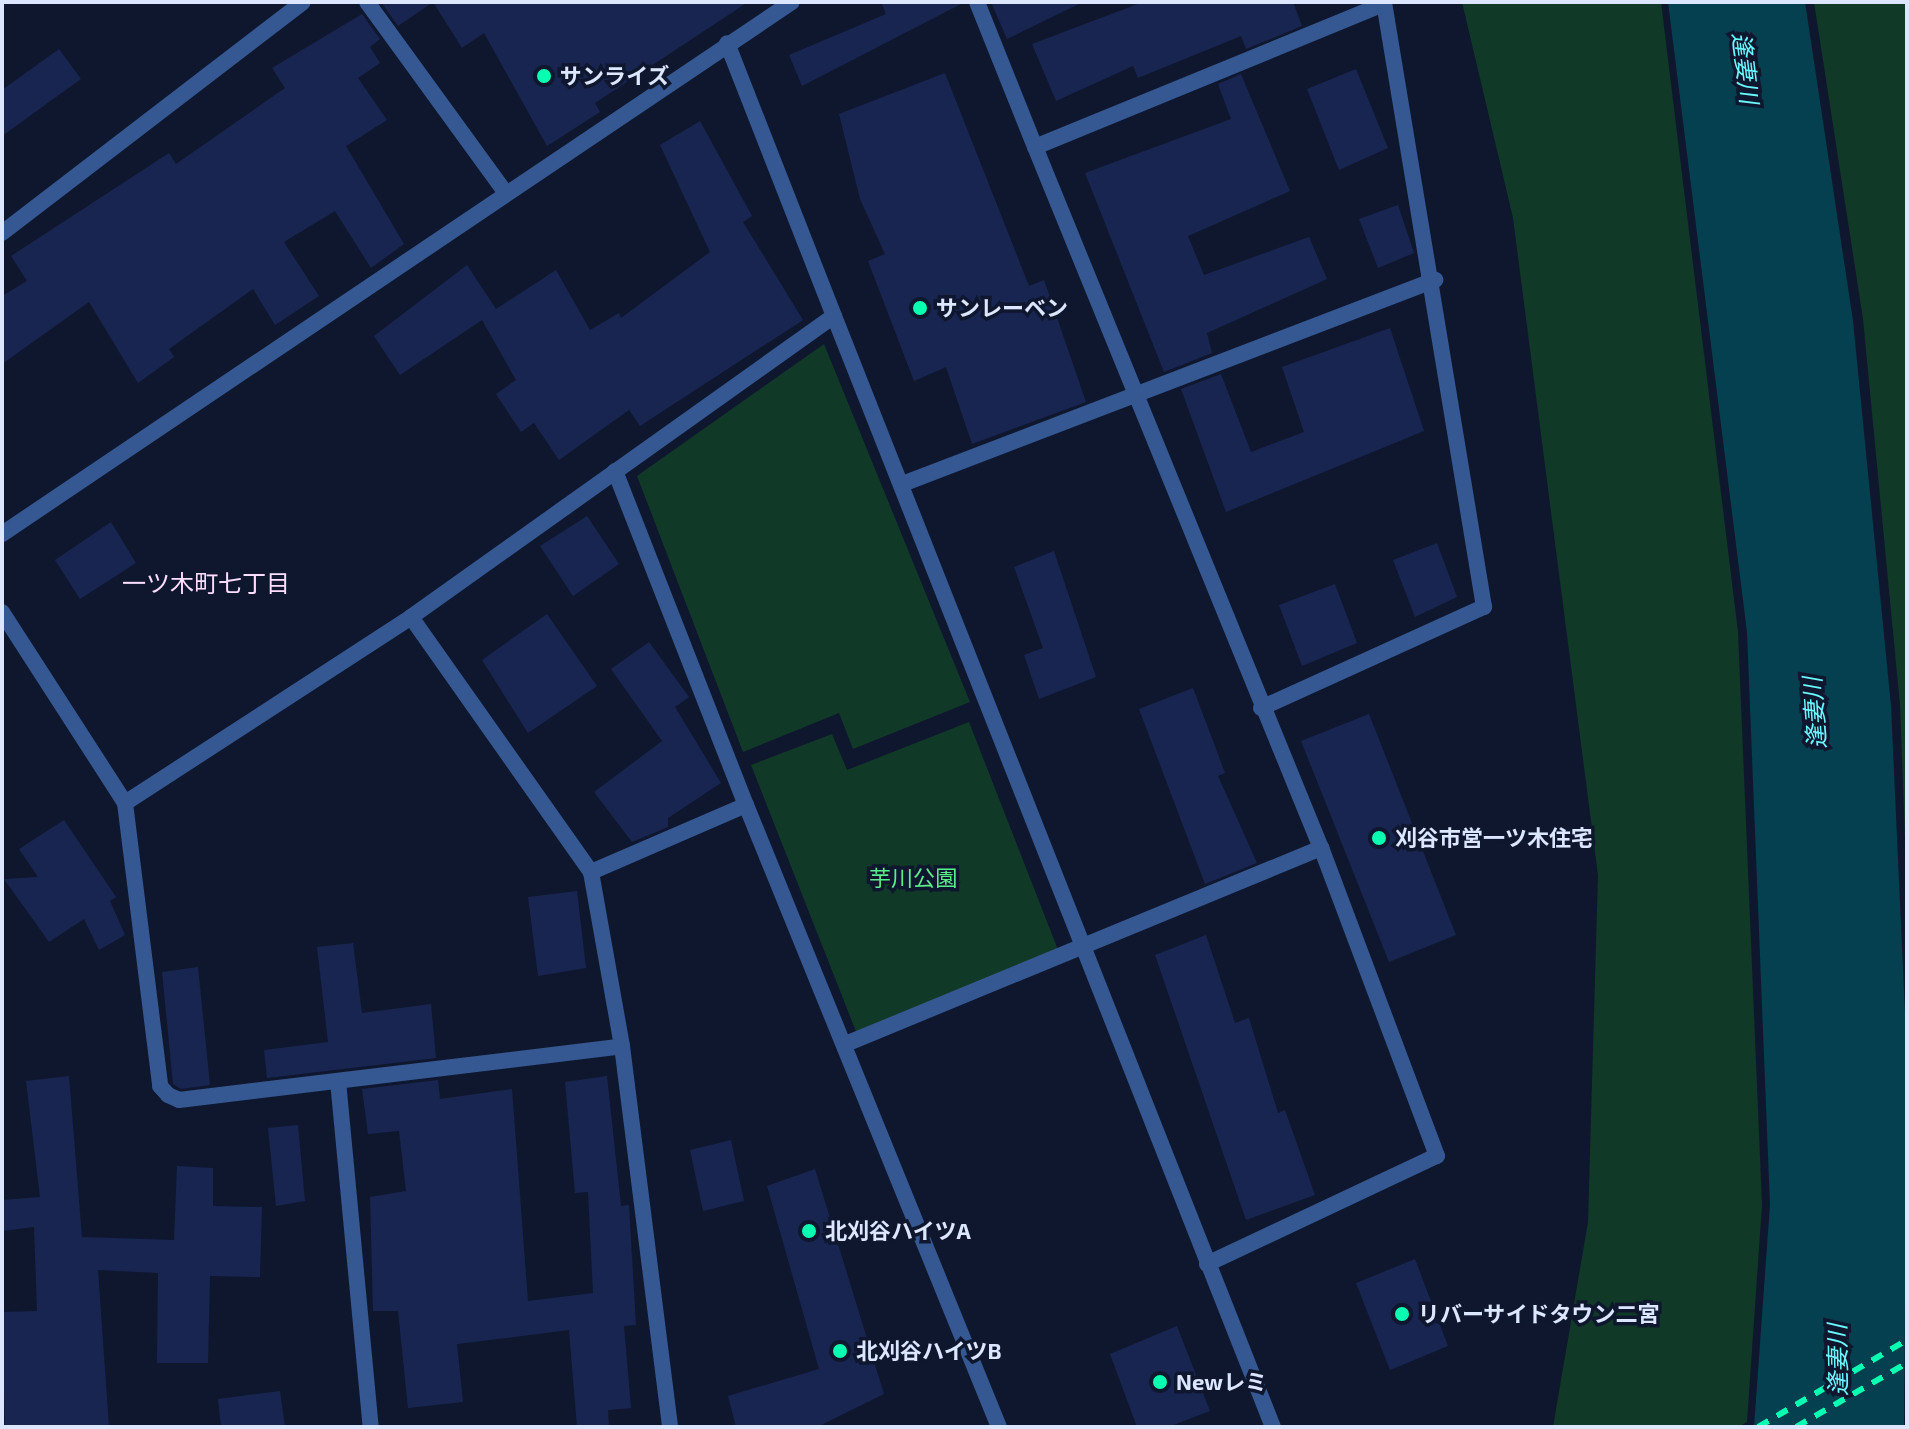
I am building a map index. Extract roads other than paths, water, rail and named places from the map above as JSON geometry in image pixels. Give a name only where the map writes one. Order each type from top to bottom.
[{"type":"street","points":[[2,233],[303,2]]},
{"type":"street","points":[[367,2],[505,192]]},
{"type":"street","points":[[2,534],[505,192],[792,2]]},
{"type":"street","points":[[977,2],[1132,391],[1321,848],[1437,1156],[1207,1264]]},
{"type":"street","points":[[1035,147],[1384,3],[1435,280],[1484,607],[1261,708]]},
{"type":"street","points":[[727,43],[834,316],[905,483],[1082,949],[1273,1427]]},
{"type":"street","points":[[905,483],[1132,391],[1435,280]]},
{"type":"street","points":[[125,803],[411,617],[834,316]]},
{"type":"street","points":[[615,471],[746,805],[848,1043],[999,1427]]},
{"type":"street","points":[[2,612],[125,803],[160,1086],[179,1100],[622,1046]]},
{"type":"street","points":[[411,617],[591,872],[622,1046],[670,1427]]},
{"type":"street","points":[[591,872],[746,805]]},
{"type":"street","points":[[848,1043],[1321,848]]},
{"type":"street","points":[[338,1081],[371,1427]]},
{"type":"water","name":"逢妻川","points":[[1668,2],[1805,2],[1853,321],[1891,706],[1907,1057],[1904,1427],[1754,1427],[1770,1205],[1747,632]]},
{"type":"railway","points":[[1758,1427],[1907,1340]]},
{"type":"railway","points":[[1796,1427],[1907,1363]]},
{"type":"place","name":"サンライズ","points":[[544,76]]},
{"type":"place","name":"サンレーベン","points":[[920,308]]},
{"type":"place","name":"刈谷市営一ツ木住宅","points":[[1379,838]]},
{"type":"place","name":"北刈谷ハイツA","points":[[809,1231]]},
{"type":"place","name":"リバーサイドタウン二宮","points":[[1402,1314]]},
{"type":"place","name":"北刈谷ハイツB","points":[[840,1351]]},
{"type":"place","name":"Newレミ","points":[[1160,1382]]},
{"type":"district","name":"一ツ木町七丁目","points":[[206,583]]},
{"type":"park label","name":"芋川公園","points":[[913,878]]}]
